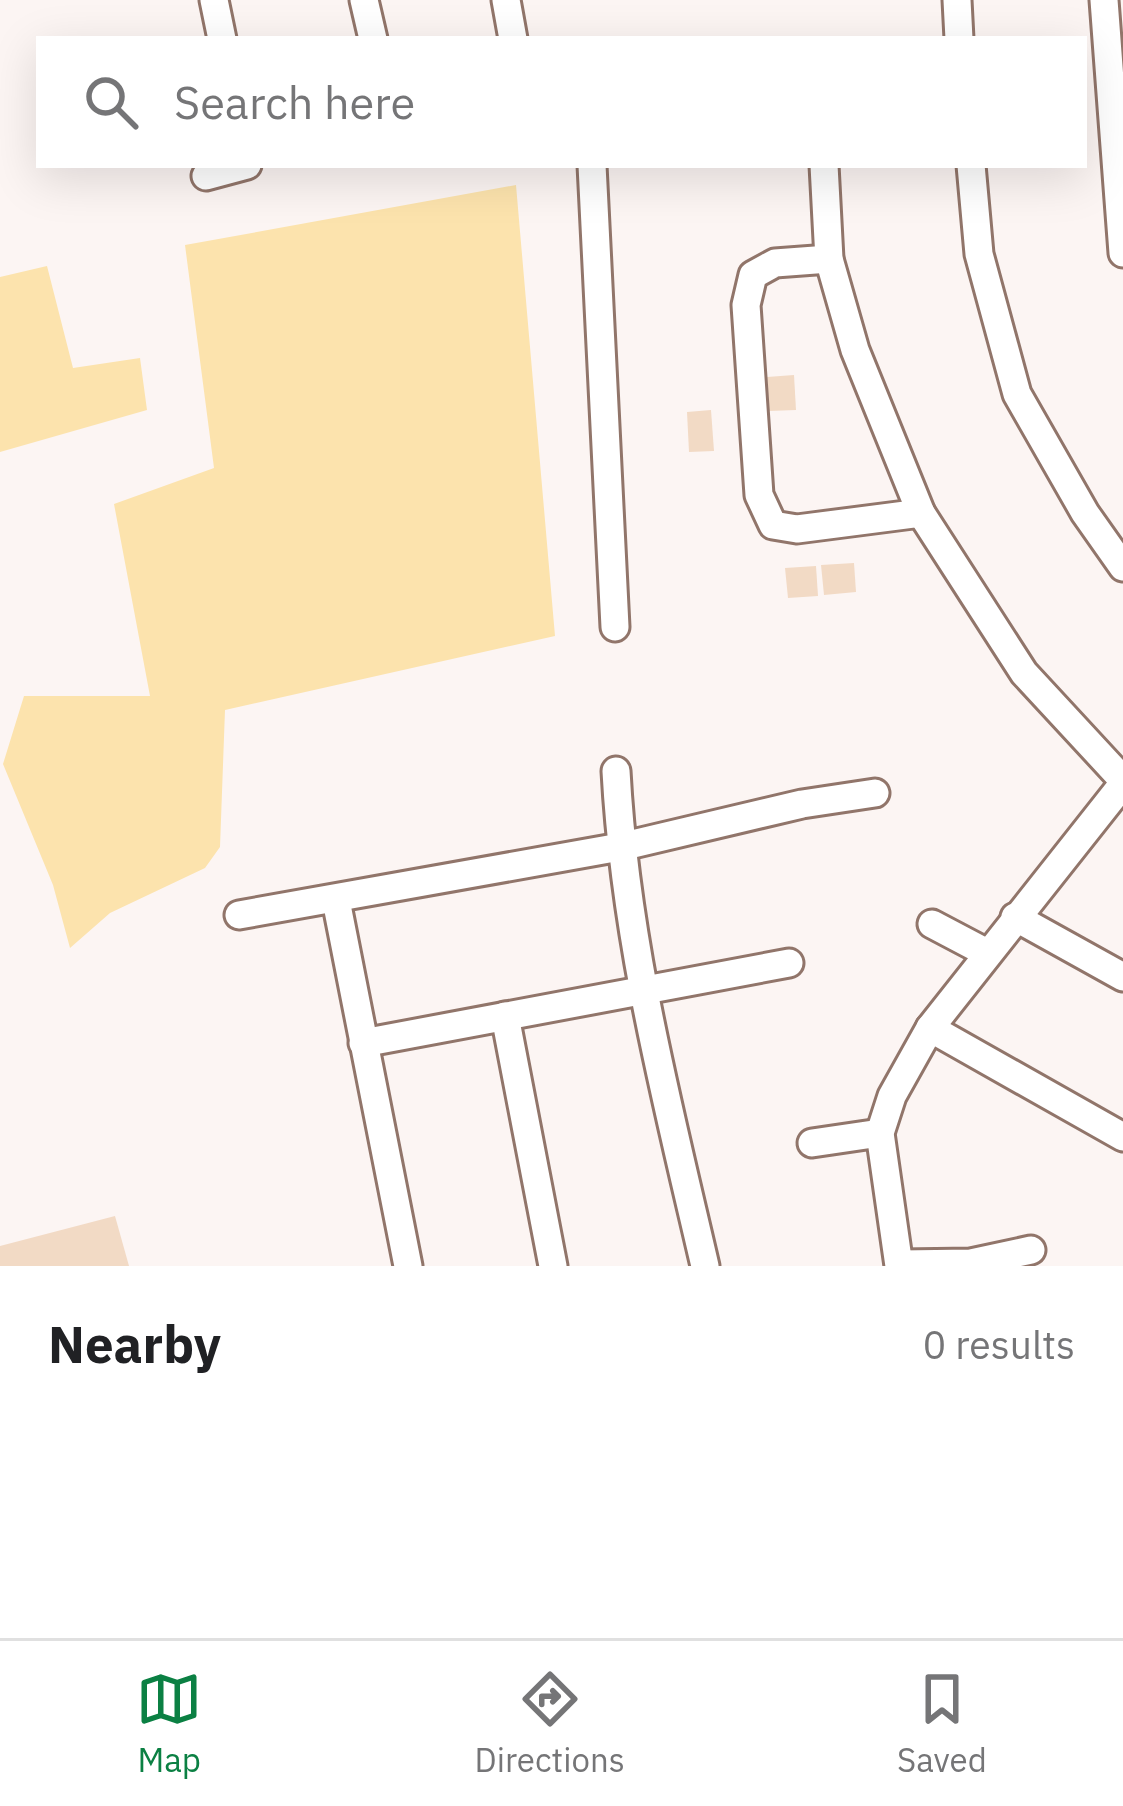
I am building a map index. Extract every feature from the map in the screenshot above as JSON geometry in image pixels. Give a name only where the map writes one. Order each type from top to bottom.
[{"type":"street","points":[[214,0],[221,36]]},
{"type":"street","points":[[364,0],[372,36]]},
{"type":"street","points":[[506,0],[512,36]]},
{"type":"street","points":[[957,0],[959,36]]},
{"type":"street","points":[[1104,0],[1123,253]]},
{"type":"street","points":[[206,176],[236,168]]},
{"type":"street","points":[[592,168],[615,627]]},
{"type":"street","points":[[824,168],[829,259],[855,350],[921,513],[1024,673],[1123,782],[930,1028],[892,1096],[880,1133],[900,1265],[971,1263],[1030,1250]]},
{"type":"street","points":[[970,168],[979,254],[1017,394],[1123,568]]},
{"type":"street","points":[[829,259],[775,263],[753,275],[746,304],[759,495],[773,525],[797,529],[921,513]]},
{"type":"street","points":[[616,771],[620,847],[642,991],[705,1266]]},
{"type":"street","points":[[239,915],[620,847],[802,804],[875,793]]},
{"type":"street","points":[[336,900],[408,1266]]},
{"type":"street","points":[[1015,917],[1123,977]]},
{"type":"street","points":[[932,924],[987,953]]},
{"type":"street","points":[[363,1043],[789,964]]},
{"type":"street","points":[[505,1016],[553,1266]]},
{"type":"street","points":[[930,1028],[1123,1137]]},
{"type":"street","points":[[812,1143],[880,1133]]},
{"type":"shaded area","points":[[516,185],[555,636],[225,710],[220,847],[205,868],[110,913],[70,948],[53,885],[3,764],[24,696],[150,696],[114,504],[214,468],[185,245]]},
{"type":"shaded area","points":[[47,266],[73,368],[140,358],[147,410],[0,452],[0,277]]},
{"type":"building","points":[[794,375],[796,410],[769,411],[767,377]]},
{"type":"building","points":[[711,410],[714,451],[689,452],[687,412]]},
{"type":"building","points":[[854,563],[856,592],[824,595],[821,565]]},
{"type":"building","points":[[816,566],[818,596],[788,598],[785,568]]},
{"type":"building","points":[[115,1216],[129,1266],[0,1266],[0,1246]]}]
